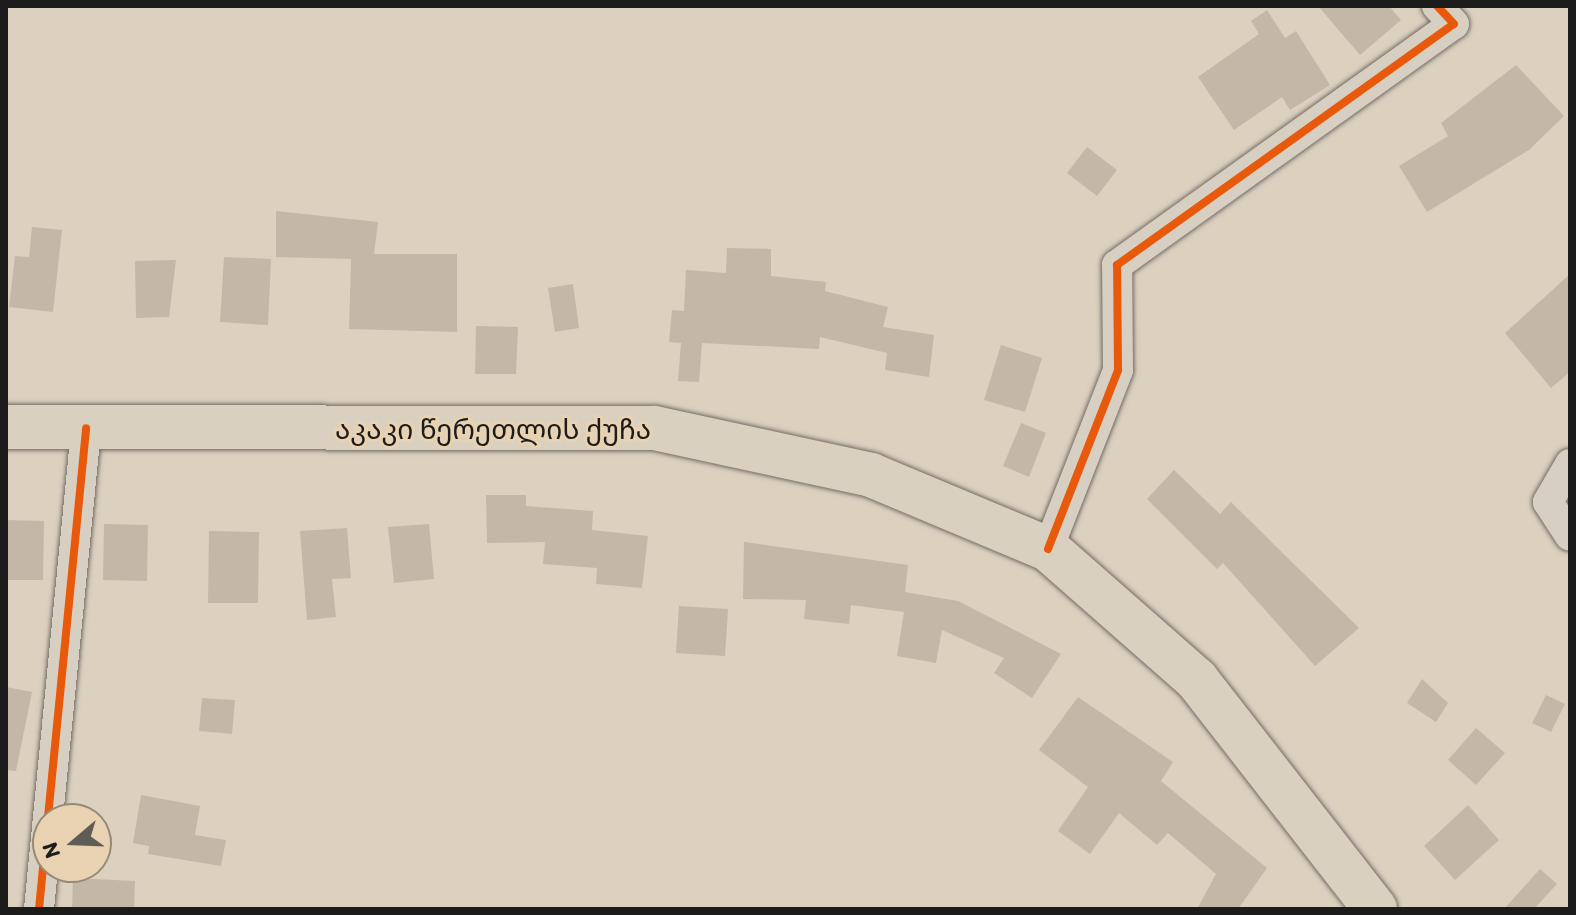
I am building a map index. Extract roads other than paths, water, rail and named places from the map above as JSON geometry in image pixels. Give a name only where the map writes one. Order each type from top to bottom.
[{"type":"main road","name":"აკაკი წერეთლის ქუჩა","points":[[6,427],[654,428],[871,475],[1048,549],[1197,680],[1375,909]]},
{"type":"street","points":[[1048,549],[1118,370],[1117,265],[1454,24],[1437,6]]},
{"type":"street","points":[[39,909],[86,428]]},
{"type":"street","points":[[1570,464],[1548,502],[1570,536]]}]
